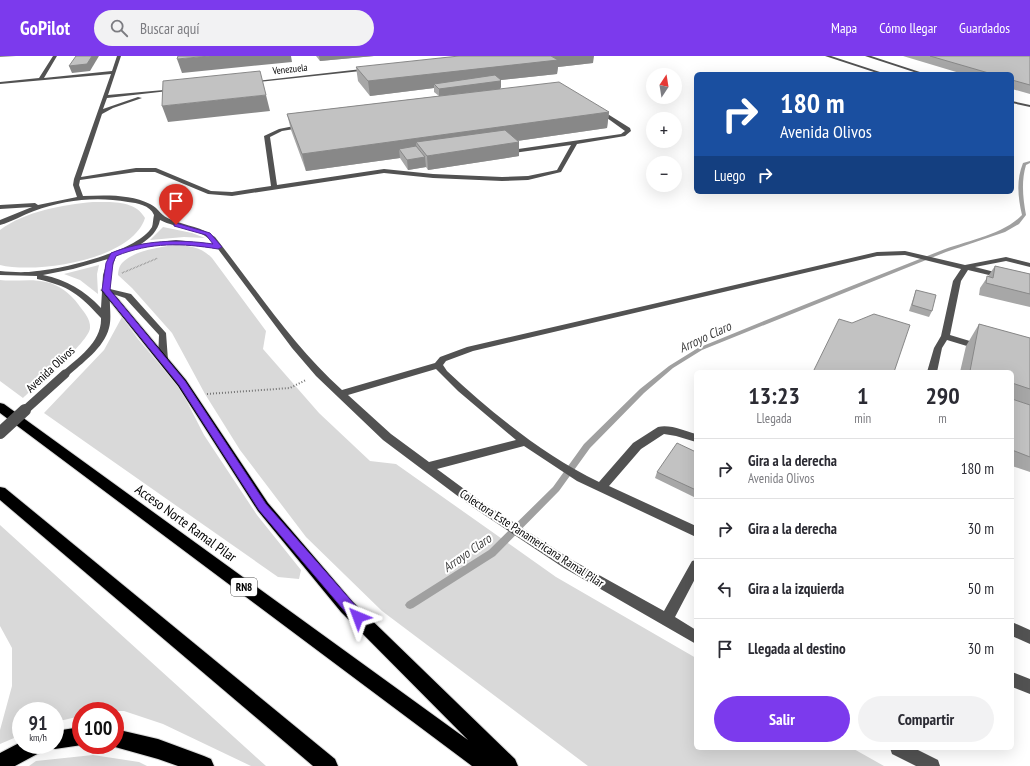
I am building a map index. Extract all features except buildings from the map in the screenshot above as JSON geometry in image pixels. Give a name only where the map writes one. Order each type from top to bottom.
[{"type":"highway","points":[[106,290],[186,388],[263,507],[337,595],[508,766]]},
{"type":"highway","name":"Acceso Norte Ramal Pilar","points":[[0,407],[488,766]]},
{"type":"highway","points":[[0,492],[328,766]]},
{"type":"highway","points":[[124,741],[158,750],[204,766]]},
{"type":"highway","points":[[0,764],[18,754]]},
{"type":"street","points":[[40,80],[55,56]]},
{"type":"street","points":[[81,199],[76,185],[77,179],[119,56]]},
{"type":"street","points":[[827,56],[878,72]]},
{"type":"street","points":[[867,56],[918,72]]},
{"type":"street","name":"Venezuela","points":[[241,83],[374,69]]},
{"type":"street","points":[[0,83],[114,72]]},
{"type":"street","points":[[98,114],[118,105],[155,94],[179,89],[105,97]]},
{"type":"street","points":[[1014,102],[1030,106]]},
{"type":"street","points":[[497,153],[575,143],[623,135],[628,132],[628,129],[593,106]]},
{"type":"street","points":[[274,187],[267,136],[284,129],[307,126]]},
{"type":"street","points":[[77,179],[146,169],[156,170],[210,193],[232,194],[384,171],[433,176],[502,180],[528,178],[560,171],[575,143]]},
{"type":"street","points":[[395,171],[416,166]]},
{"type":"street","name":"Colectora Este Panamericana Ramal Pilar","points":[[47,205],[81,199],[126,199],[149,205],[155,210],[157,216],[165,221],[208,234],[295,346],[319,374],[387,436],[474,503],[568,564],[694,636]]},
{"type":"street","points":[[0,208],[47,205]]},
{"type":"street","points":[[0,223],[47,205]]},
{"type":"street","points":[[16,275],[66,270],[114,255],[127,249],[149,234],[157,222],[157,216]]},
{"type":"street","points":[[127,249],[166,242],[187,242],[218,247]]},
{"type":"street","points":[[341,394],[438,365],[443,359],[470,349],[877,254],[905,253],[1030,283]]},
{"type":"street","name":"Avenida Olivos","points":[[0,433],[90,350],[103,333],[106,325],[106,290],[110,263],[114,255]]},
{"type":"street","points":[[963,267],[1006,259],[1030,265]]},
{"type":"street","points":[[932,370],[938,348],[945,336],[957,281],[963,267]]},
{"type":"street","points":[[0,273],[52,278],[71,286],[85,295],[105,316]]},
{"type":"street","points":[[106,290],[128,296],[164,335],[163,360]]},
{"type":"street","points":[[945,336],[988,349]]},
{"type":"street","points":[[438,365],[450,378],[525,442],[539,452],[581,478],[694,531]]},
{"type":"street","points":[[602,487],[637,446],[662,430],[677,432],[694,437]]},
{"type":"street","points":[[427,467],[525,442]]},
{"type":"street","points":[[666,620],[694,569]]},
{"type":"street","points":[[1014,630],[1030,636]]},
{"type":"street","points":[[1014,680],[1030,687]]},
{"type":"street","points":[[902,750],[932,766]]},
{"type":"path","points":[[118,275],[160,257]]},
{"type":"path","points":[[205,394],[290,388],[319,374]]},
{"type":"shaded area","points":[[93,202],[115,202],[129,205],[141,212],[145,218],[137,232],[122,244],[103,254],[82,261],[36,267],[0,265],[0,230],[10,223],[45,210]]},
{"type":"shaded area","points":[[163,227],[192,233],[205,238],[184,237],[150,240]]},
{"type":"shaded area","points":[[176,245],[196,248],[204,251],[212,258],[266,331],[263,349],[319,413],[370,461],[396,464],[556,577],[694,657],[694,750],[856,750],[884,766],[588,766],[382,611],[306,537],[240,450],[205,394],[172,333],[132,288],[118,275],[120,266],[130,257],[137,253]]},
{"type":"shaded area","points":[[99,265],[97,274],[98,294],[80,280],[64,274]]},
{"type":"shaded area","points":[[0,280],[35,280],[55,285],[68,293],[75,300],[86,315],[90,325],[87,335],[72,353],[23,398],[0,381]]},
{"type":"shaded area","points":[[122,317],[138,339],[181,390],[204,435],[257,515],[301,570],[299,579],[278,577],[44,413],[104,350]]},
{"type":"shaded area","points":[[0,525],[266,766],[251,766],[163,724],[124,711],[124,702],[72,702],[72,718],[64,720],[64,702],[12,702],[12,739],[0,744],[0,730],[12,686],[12,648],[0,626]]},
{"type":"shaded area","points":[[93,755],[139,762],[147,766],[29,766],[36,761]]},
{"type":"waterway","name":"Arroyo Claro","points":[[410,605],[492,553],[556,489],[587,446],[642,391],[671,367],[700,349],[944,251],[1003,231],[1017,223],[1024,215],[1020,189],[1022,170],[1024,164],[1030,162]]},
{"type":"route","points":[[176,225],[202,231],[208,234],[213,238],[218,247],[187,242],[166,242],[127,249],[114,255],[110,263],[106,290],[120,305],[182,383],[263,507],[347,607],[358,617]]}]
